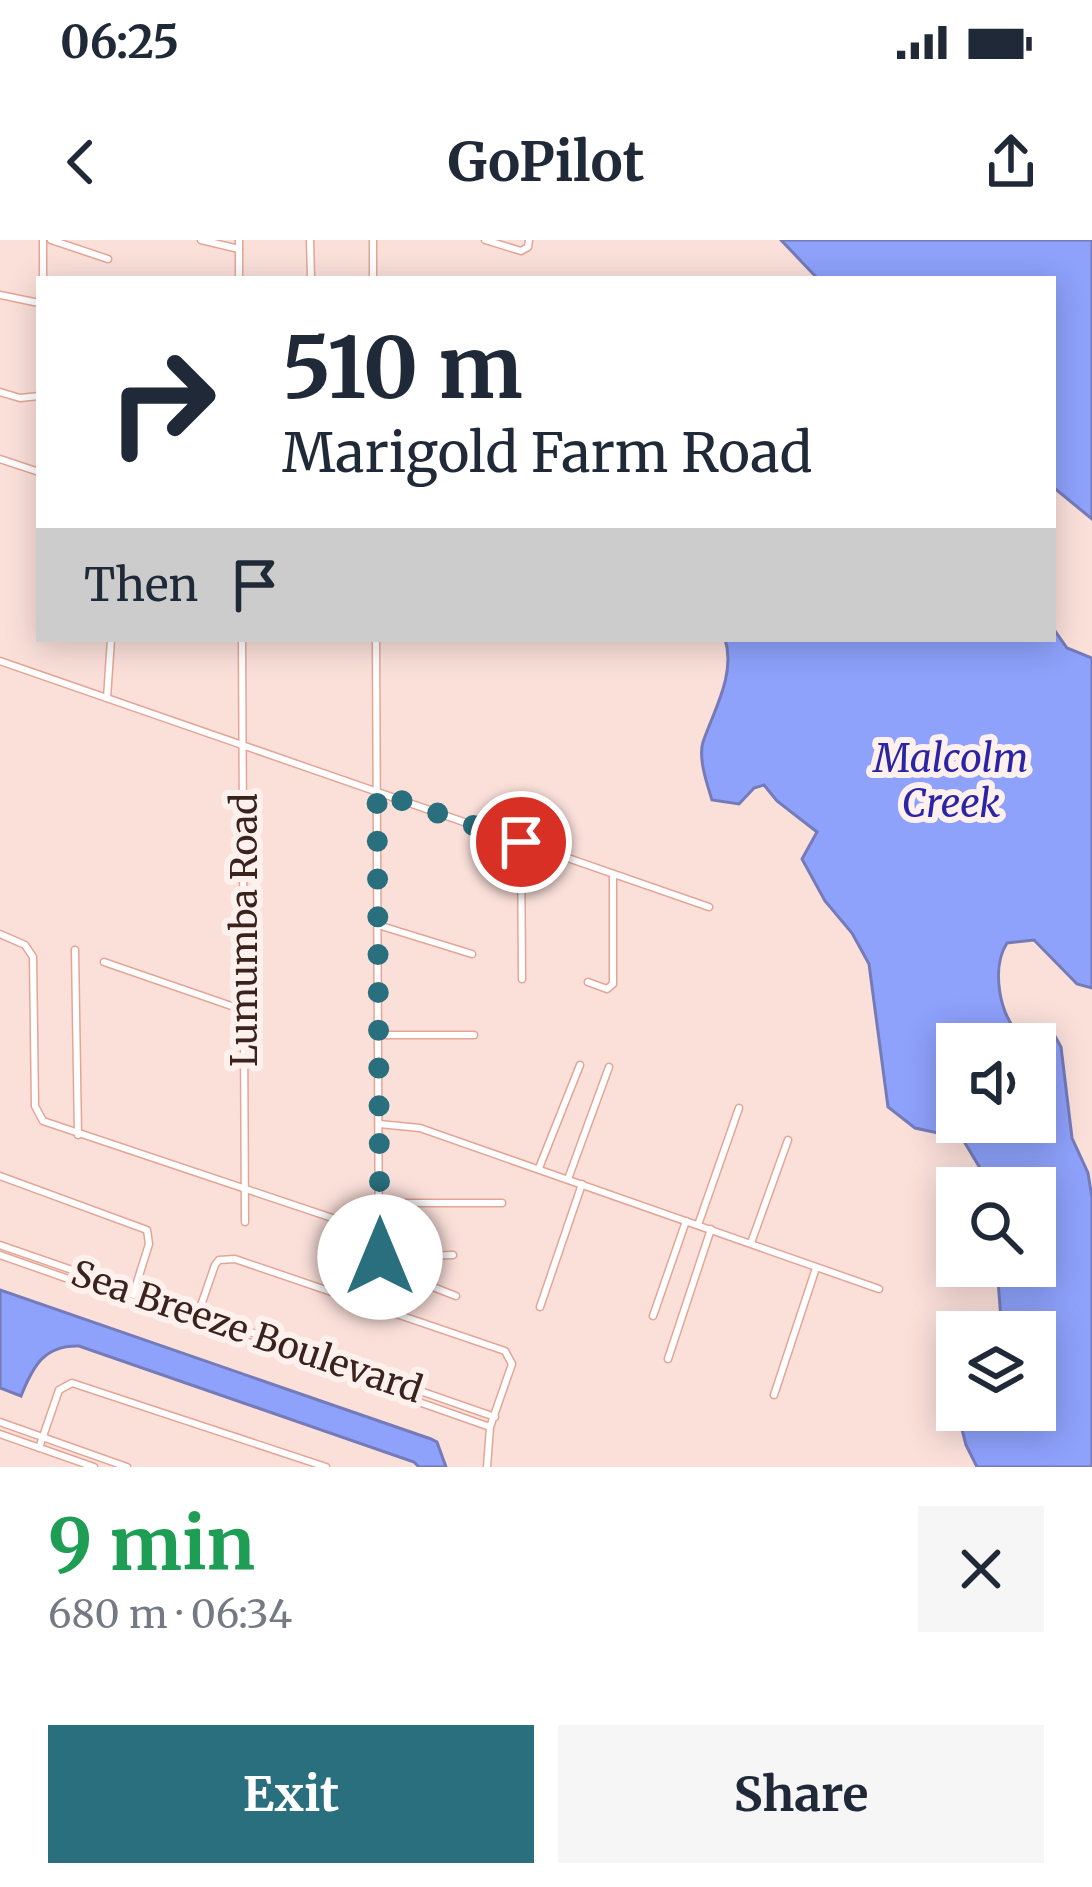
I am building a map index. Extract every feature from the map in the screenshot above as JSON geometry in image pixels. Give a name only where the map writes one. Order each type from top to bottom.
[{"type":"street","points":[[44,276],[47,240],[108,259]]},
{"type":"street","points":[[201,240],[239,244],[239,276]]},
{"type":"street","points":[[310,240],[311,276]]},
{"type":"street","points":[[373,240],[373,276]]},
{"type":"street","points":[[485,240],[521,251],[529,247],[529,240]]},
{"type":"street","points":[[0,295],[36,302]]},
{"type":"street","points":[[0,392],[20,398],[36,395]]},
{"type":"street","points":[[0,460],[36,471]]},
{"type":"street","points":[[107,698],[111,642]]},
{"type":"street","name":"Lumumba Road","points":[[242,642],[245,1222]]},
{"type":"street","points":[[376,642],[380,1268],[456,1296]]},
{"type":"street","points":[[0,661],[710,908]]},
{"type":"street","points":[[521,842],[522,979]]},
{"type":"street","points":[[588,982],[607,989],[613,984],[613,874]]},
{"type":"street","points":[[378,925],[472,954]]},
{"type":"street","points":[[0,934],[25,945],[34,960],[37,1112],[44,1121],[380,1234]]},
{"type":"street","points":[[75,950],[78,1135]]},
{"type":"street","points":[[104,962],[244,1010]]},
{"type":"street","points":[[378,1035],[474,1035]]},
{"type":"street","points":[[538,1168],[580,1066]]},
{"type":"street","points":[[568,1179],[609,1066]]},
{"type":"street","points":[[698,1225],[739,1108]]},
{"type":"street","points":[[379,1124],[414,1126],[879,1289]]},
{"type":"street","points":[[751,1244],[788,1141]]},
{"type":"street","points":[[0,1176],[147,1230],[149,1244],[130,1301]]},
{"type":"street","points":[[540,1307],[582,1184]]},
{"type":"street","points":[[380,1203],[502,1203]]},
{"type":"street","points":[[653,1316],[686,1221]]},
{"type":"street","points":[[668,1359],[711,1229]]},
{"type":"street","name":"Sea Breeze Boulevard","points":[[0,1246],[495,1417]]},
{"type":"street","points":[[380,1257],[453,1255]]},
{"type":"street","name":"Sea Breeze Boulevard","points":[[0,1256],[490,1427]]},
{"type":"street","points":[[195,1324],[215,1264],[236,1258],[500,1349],[512,1364],[490,1427],[487,1467]]},
{"type":"street","points":[[774,1395],[817,1267]]},
{"type":"street","points":[[39,1448],[59,1390],[81,1383],[326,1467]]},
{"type":"street","points":[[0,1422],[128,1467]]},
{"type":"street","points":[[0,1434],[94,1467]]},
{"type":"water","points":[[781,240],[1092,240],[1092,519],[1056,489],[1056,276],[815,276]]},
{"type":"water","name":"Malcolm Creek","points":[[1056,632],[1067,648],[1092,658],[1092,988],[1077,984],[1034,940],[1007,943],[999,978],[1010,1023],[936,1023],[936,1132],[915,1128],[888,1107],[869,964],[802,859],[817,832],[764,785],[754,788],[739,804],[712,800],[702,748],[728,665],[726,642],[1056,642]]},
{"type":"water","name":"Malcolm Creek","points":[[1056,1038],[1072,1138],[1088,1173],[1092,1198],[1092,1467],[977,1467],[966,1445],[962,1431],[1056,1431],[1056,1311],[1000,1311],[999,1287],[1056,1287],[1056,1167],[979,1167],[965,1143],[1056,1143]]},
{"type":"water","points":[[0,1290],[431,1439],[437,1442],[446,1467],[419,1467],[79,1346],[57,1349],[41,1359],[21,1396],[0,1388]]},
{"type":"route","points":[[380,1257],[377,792],[521,842]]}]
